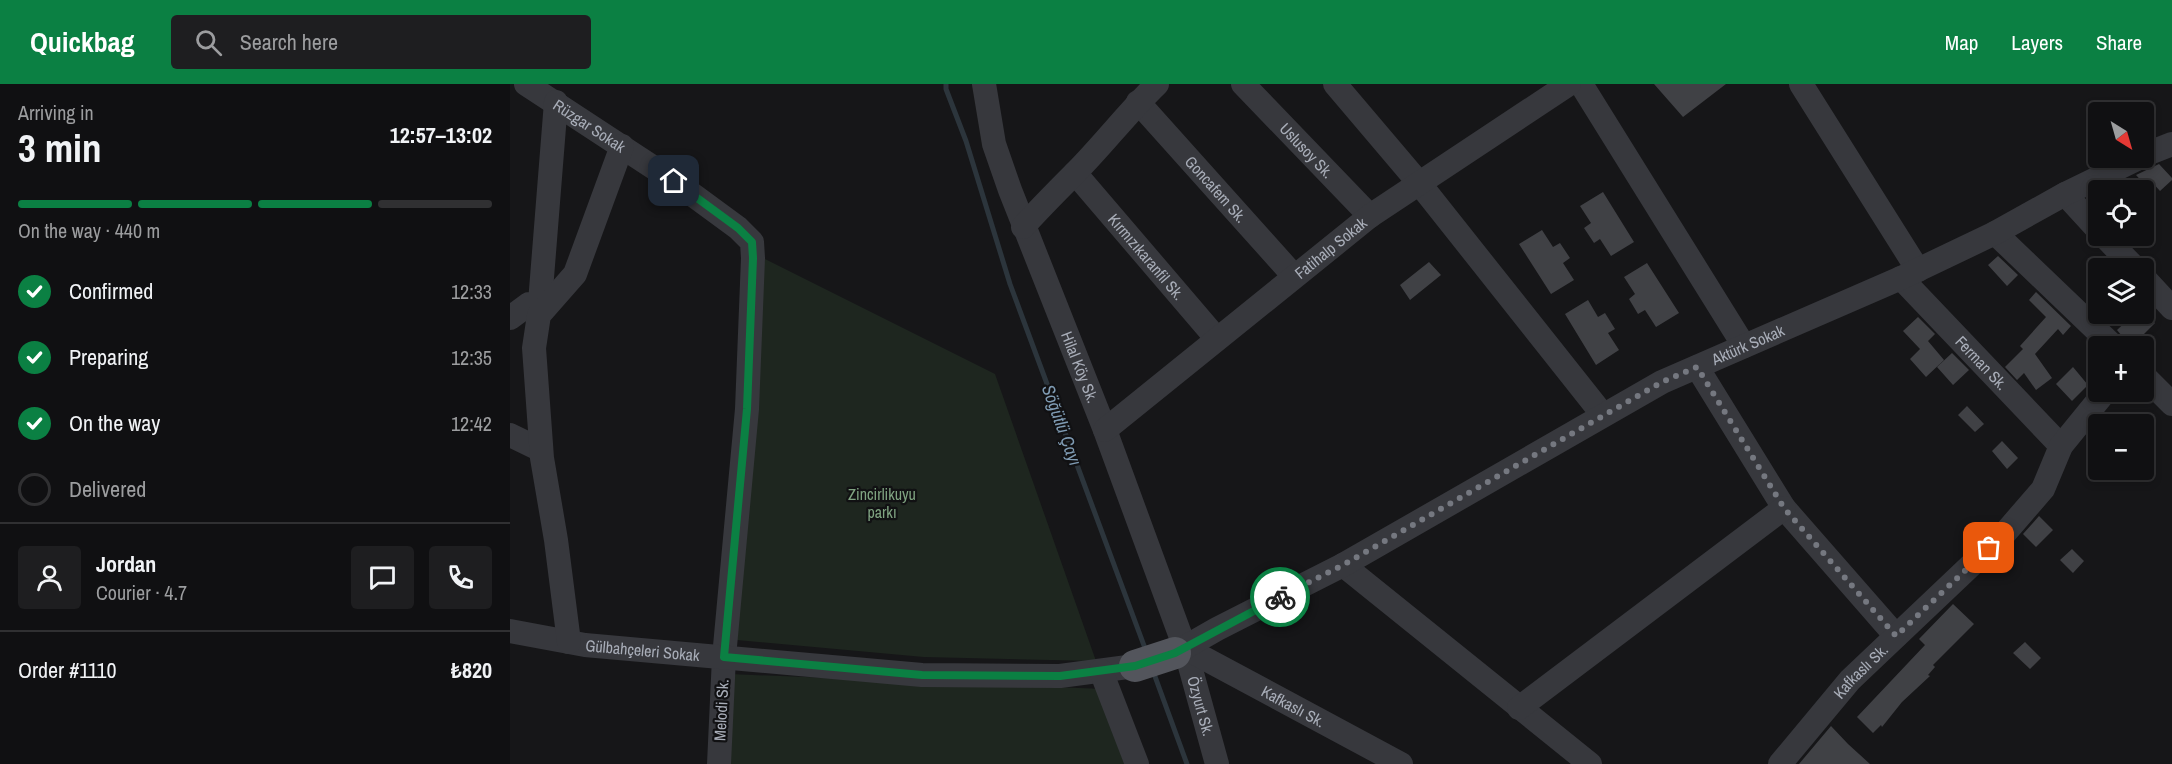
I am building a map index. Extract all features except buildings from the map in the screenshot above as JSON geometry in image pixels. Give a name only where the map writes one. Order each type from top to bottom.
[{"type":"main road","points":[[1135,666],[1180,650]]},
{"type":"street","name":"Rüzgar Sokak","points":[[526,84],[622,146],[738,228],[752,242],[747,409],[724,657]]},
{"type":"street","name":"Hilal Köy Sk.","points":[[984,84],[994,144],[1023,227],[1105,430],[1180,650]]},
{"type":"street","points":[[1023,227],[1157,84]]},
{"type":"street","name":"Uslusoy Sk.","points":[[1243,84],[1370,216]]},
{"type":"street","points":[[1335,84],[1419,183],[1603,415]]},
{"type":"street","name":"Ferman Sk.","points":[[1801,84],[1909,274],[2061,446]]},
{"type":"street","points":[[1567,85],[1744,346]]},
{"type":"street","name":"Fatihalp Sokak","points":[[1105,430],[1370,216],[1567,85]]},
{"type":"street","points":[[556,102],[539,315],[534,348],[541,450],[556,540],[568,642]]},
{"type":"street","name":"Goncafem Sk.","points":[[1138,102],[1294,276]]},
{"type":"street","points":[[539,315],[574,274],[622,146]]},
{"type":"street","points":[[2154,152],[2170,148]]},
{"type":"street","name":"Aktürk Sokak","points":[[1180,650],[1343,565],[1662,382],[1909,274],[2118,168]]},
{"type":"street","name":"Kırmızıkaranfil Sk.","points":[[1075,173],[1217,339]]},
{"type":"street","points":[[2065,194],[2088,219]]},
{"type":"street","points":[[1995,232],[2103,336]]},
{"type":"street","points":[[2114,246],[2125,258]]},
{"type":"street","points":[[2154,289],[2172,308]]},
{"type":"street","points":[[510,318],[529,303],[539,315]]},
{"type":"street","points":[[1697,367],[1784,508],[1896,636]]},
{"type":"street","points":[[2154,386],[2172,404]]},
{"type":"street","name":"Kafkaslı Sk.","points":[[1780,764],[1850,680],[2005,533],[2043,489],[2061,446],[2098,402]]},
{"type":"street","points":[[510,435],[541,450]]},
{"type":"street","points":[[1519,708],[1784,508]]},
{"type":"street","points":[[1343,565],[1590,764]]},
{"type":"street","name":"Gülbahçeleri Sokak","points":[[510,631],[568,642],[922,675],[1060,676],[1135,666]]},
{"type":"street","name":"Kafkaslı Sk.","points":[[1180,650],[1401,764]]},
{"type":"street","name":"Özyurt Sk.","points":[[1180,650],[1217,764]]},
{"type":"street","name":"Melodi Sk.","points":[[719,764],[724,657]]},
{"type":"street","points":[[1101,671],[1137,764]]},
{"type":"green space","name":"Zincirlikuyu parkı","points":[[765,259],[995,374],[1096,661],[924,657],[726,639],[738,371]]},
{"type":"green space","points":[[729,674],[1104,689],[1131,764],[724,764]]},
{"type":"waterway","name":"Söğütlü Çayı","points":[[946,84],[1010,284],[1146,651]]},
{"type":"waterway","name":"Söğütlü Çayı","points":[[1153,671],[1187,764]]},
{"type":"way so far","points":[[1280,597],[1343,565],[1662,382],[1697,367],[1784,508],[1896,636],[1989,548]]},
{"type":"route","points":[[674,181],[738,228],[752,242],[747,409],[724,657],[922,675],[1060,676],[1135,666],[1175,653],[1280,597]]}]
